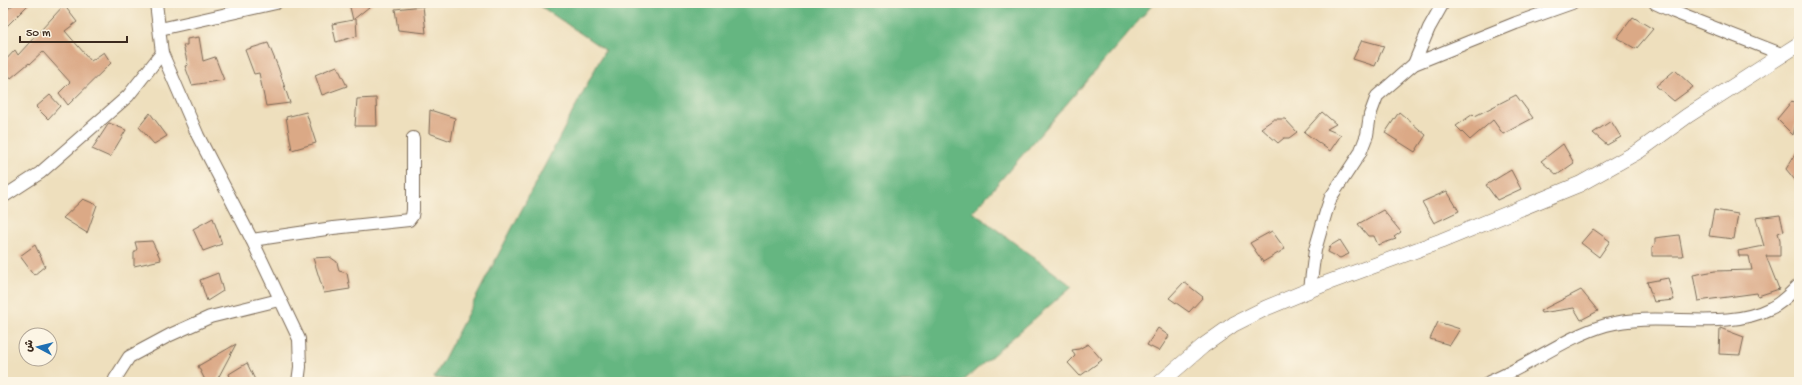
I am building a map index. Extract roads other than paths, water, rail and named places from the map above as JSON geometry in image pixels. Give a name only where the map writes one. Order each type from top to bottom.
[{"type":"street","points":[[156,3],[162,54],[198,136],[252,240],[279,300],[299,339],[300,367],[298,382]]},
{"type":"street","points":[[160,29],[276,3]]},
{"type":"street","points":[[1414,64],[1429,28],[1443,3]]},
{"type":"street","points":[[1310,289],[1315,250],[1324,217],[1331,197],[1360,153],[1367,135],[1370,115],[1377,96],[1414,64],[1516,23],[1572,3]]},
{"type":"street","points":[[1654,3],[1784,55]]},
{"type":"street","points":[[1161,382],[1203,346],[1234,324],[1266,308],[1310,289],[1441,241],[1580,184],[1639,151],[1688,116],[1799,44]]},
{"type":"street","points":[[3,197],[40,173],[128,96],[162,54]]},
{"type":"street","points":[[252,240],[333,228],[409,220],[412,216],[413,210],[414,138]]},
{"type":"street","points":[[1489,382],[1582,335],[1607,325],[1640,320],[1738,318],[1753,315],[1772,308],[1799,285]]},
{"type":"street","points":[[115,382],[115,379],[129,357],[170,335],[210,317],[279,300]]}]
